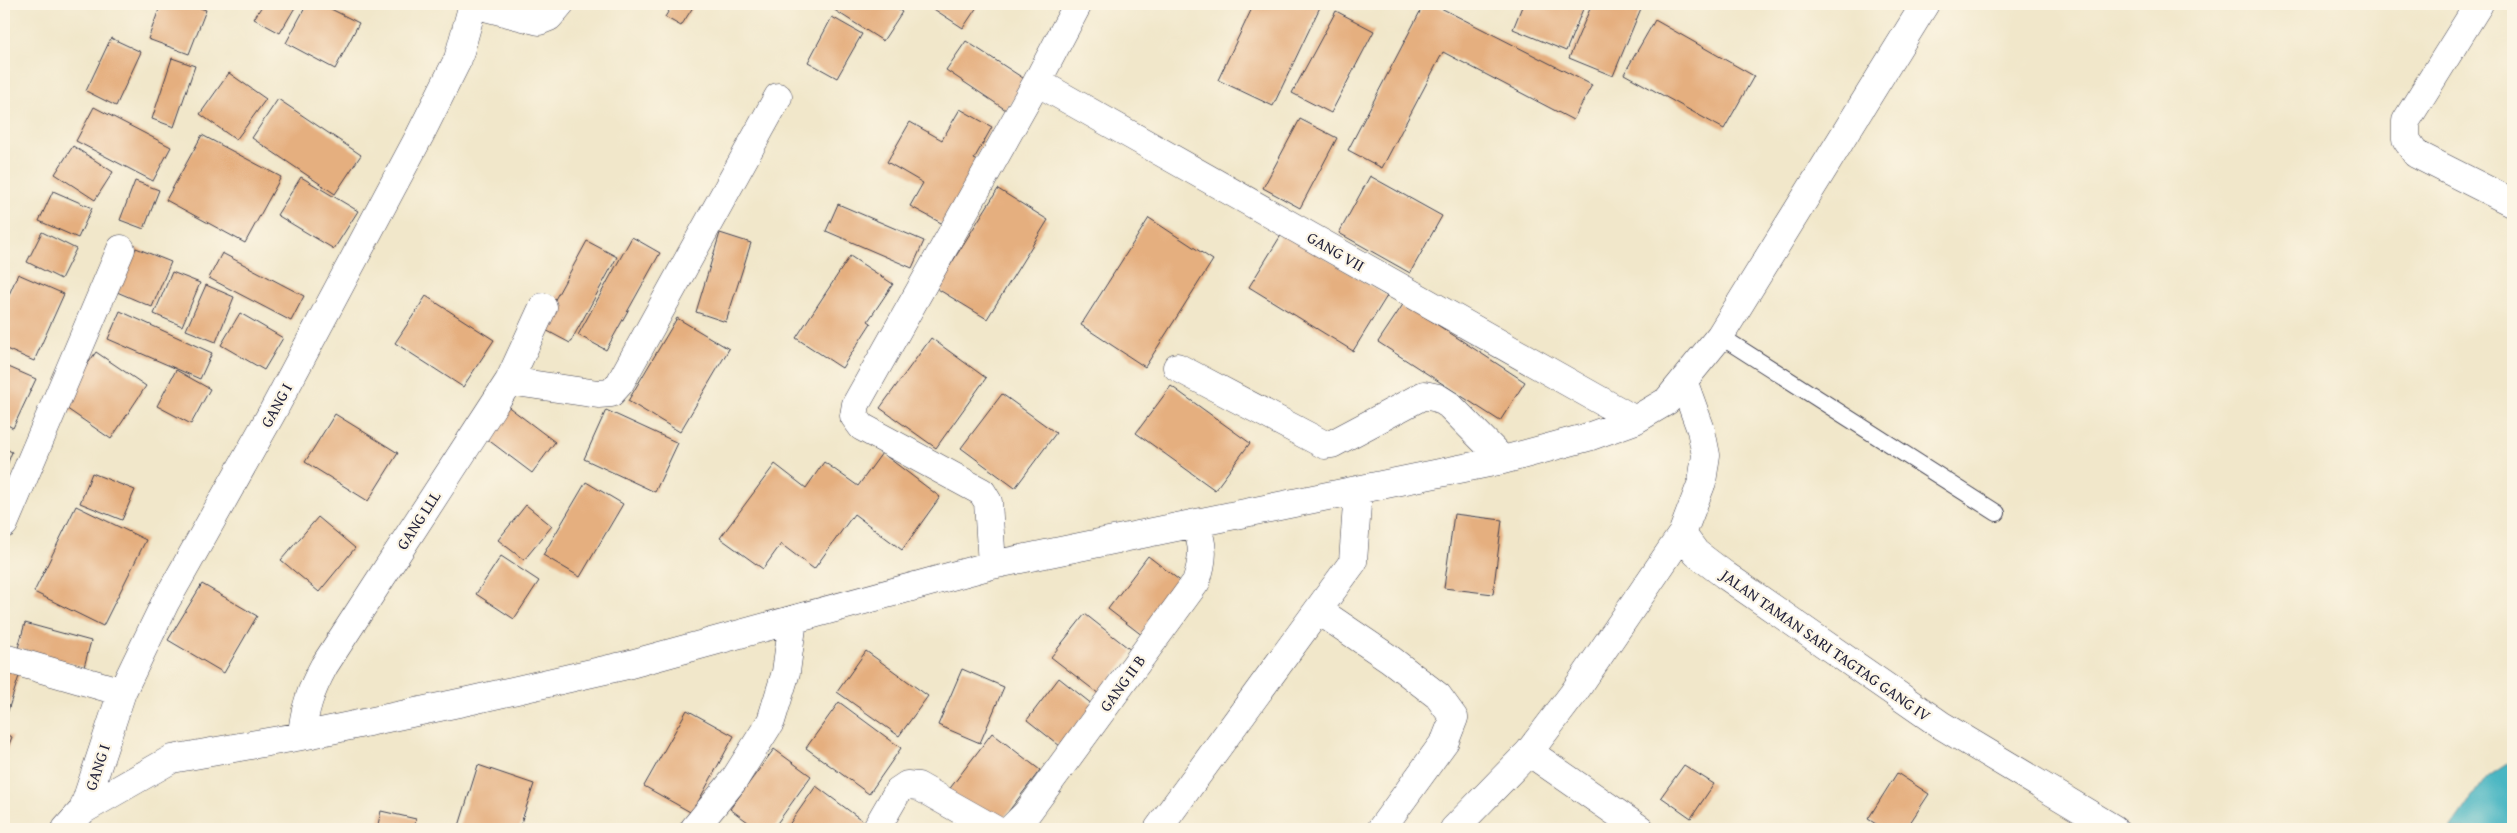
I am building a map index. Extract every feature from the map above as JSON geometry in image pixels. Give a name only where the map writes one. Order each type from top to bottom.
[{"type":"street","points":[[472,4],[539,21],[549,18],[560,4]]},
{"type":"street","name":"GANG I","points":[[75,820],[122,692],[164,603],[273,411],[420,135],[458,60],[472,4]]},
{"type":"street","points":[[992,565],[988,502],[982,492],[862,427],[854,416],[856,404],[1037,82],[1078,4]]},
{"type":"street","points":[[75,820],[172,759],[302,736],[627,665],[992,565],[1195,525],[1503,460],[1588,437],[1635,420],[1667,401],[1720,336],[1925,4]]},
{"type":"street","points":[[2479,4],[2406,121],[2406,139],[2416,154],[2513,203]]},
{"type":"street","name":"GANG VII","points":[[1037,82],[1635,420]]},
{"type":"street","points":[[509,381],[598,394],[611,393],[778,97]]},
{"type":"street","points":[[4,524],[121,249]]},
{"type":"street","name":"GANG LLL","points":[[302,736],[304,712],[311,690],[324,666],[509,381],[544,307]]},
{"type":"street","points":[[1176,367],[1325,446],[1424,395],[1438,398],[1449,405],[1503,460]]},
{"type":"street","points":[[1454,829],[1529,752],[1573,694],[1682,534],[1702,482],[1706,455],[1701,430],[1684,382]]},
{"type":"street","points":[[1158,829],[1353,562],[1358,490]]},
{"type":"street","name":"GANG II B","points":[[1011,829],[1027,813],[1196,582],[1203,557],[1201,538],[1195,525]]},
{"type":"street","name":"JALAN TAMAN SARI TAGTAG GANG IV","points":[[1682,534],[1696,552],[1725,575],[1941,725],[2114,829]]},
{"type":"street","points":[[1318,610],[1390,659],[1438,696],[1454,718],[1445,741],[1381,829]]},
{"type":"street","points":[[694,829],[734,780],[771,721],[786,672],[794,620]]},
{"type":"street","points":[[4,658],[122,692]]},
{"type":"street","points":[[1529,752],[1640,829]]},
{"type":"street","points":[[876,829],[898,791],[906,784],[918,786],[994,829]]},
{"type":"lane","points":[[1720,336],[1997,513]]},
{"type":"water","points":[[2513,760],[2513,829],[2450,829],[2486,778]]},
{"type":"building","points":[[161,4],[188,4],[206,10],[189,54],[148,39]]},
{"type":"building","points":[[263,4],[297,4],[280,33],[254,19]]},
{"type":"building","points":[[307,4],[321,4],[359,23],[335,69],[286,43]]},
{"type":"building","points":[[673,4],[695,4],[681,26],[665,17]]},
{"type":"building","points":[[825,4],[889,4],[902,12],[883,41]]},
{"type":"building","points":[[926,4],[979,4],[963,28]]},
{"type":"building","points":[[1254,4],[1321,5],[1273,106],[1218,80]]},
{"type":"building","points":[[1424,4],[1433,4],[1592,85],[1573,120],[1443,52],[1382,168],[1348,150]]},
{"type":"building","points":[[1523,4],[1585,4],[1566,51],[1513,29]]},
{"type":"building","points":[[1592,4],[1636,4],[1642,6],[1613,76],[1569,58]]},
{"type":"building","points":[[1336,11],[1374,31],[1331,113],[1292,93]]},
{"type":"building","points":[[832,17],[862,34],[837,78],[808,62]]},
{"type":"building","points":[[1655,20],[1754,76],[1724,129],[1624,74]]},
{"type":"building","points":[[111,38],[141,52],[116,106],[86,91]]},
{"type":"building","points":[[966,41],[1026,80],[1006,110],[946,70]]},
{"type":"building","points":[[172,58],[195,66],[174,127],[152,119]]},
{"type":"building","points":[[229,73],[266,99],[236,140],[200,114]]},
{"type":"building","points":[[278,99],[361,155],[335,194],[252,138]]},
{"type":"building","points":[[94,107],[171,147],[153,181],[76,141]]},
{"type":"building","points":[[960,109],[992,127],[974,159],[978,161],[943,224],[910,206],[923,183],[887,162],[910,122],[942,140]]},
{"type":"building","points":[[1300,119],[1337,138],[1300,208],[1263,188]]},
{"type":"building","points":[[202,135],[281,177],[245,243],[166,200]]},
{"type":"building","points":[[73,146],[113,172],[95,200],[55,174]]},
{"type":"building","points":[[1370,176],[1442,216],[1410,273],[1339,233]]},
{"type":"building","points":[[301,177],[358,211],[334,249],[277,215]]},
{"type":"building","points":[[135,181],[159,190],[144,229],[120,220]]},
{"type":"building","points":[[998,189],[1048,220],[987,319],[936,288]]},
{"type":"building","points":[[53,191],[92,208],[78,238],[39,221]]},
{"type":"building","points":[[838,204],[924,241],[912,268],[826,231]]},
{"type":"building","points":[[1149,218],[1213,260],[1145,367],[1081,325]]},
{"type":"building","points":[[42,232],[76,249],[61,279],[27,262]]},
{"type":"building","points":[[1283,232],[1387,296],[1353,351],[1249,287]]},
{"type":"building","points":[[720,233],[751,243],[726,322],[696,312]]},
{"type":"building","points":[[632,237],[660,253],[606,350],[578,335]]},
{"type":"building","points":[[587,241],[617,257],[570,343],[540,327]]},
{"type":"building","points":[[136,248],[171,262],[152,307],[117,292]]},
{"type":"building","points":[[222,253],[304,296],[291,321],[209,278]]},
{"type":"building","points":[[850,256],[893,284],[868,321],[871,323],[842,368],[796,338]]},
{"type":"building","points":[[172,272],[200,283],[182,326],[154,314]]},
{"type":"building","points":[[18,274],[64,294],[34,361],[4,348],[4,306]]},
{"type":"building","points":[[206,285],[234,297],[216,342],[186,330]]},
{"type":"building","points":[[426,296],[494,340],[463,387],[395,343]]},
{"type":"building","points":[[1404,303],[1525,382],[1500,421],[1378,342]]},
{"type":"building","points":[[120,311],[212,353],[200,379],[108,339]]},
{"type":"building","points":[[240,313],[283,338],[264,370],[221,345]]},
{"type":"building","points":[[677,318],[729,349],[680,432],[628,401]]},
{"type":"building","points":[[931,338],[986,378],[936,448],[880,408]]},
{"type":"building","points":[[96,352],[146,386],[111,439],[60,404]]},
{"type":"building","points":[[4,365],[36,379],[13,428],[4,423]]},
{"type":"building","points":[[176,370],[210,389],[191,424],[157,406]]},
{"type":"building","points":[[1171,386],[1250,443],[1215,490],[1136,433]]},
{"type":"building","points":[[1002,394],[1056,433],[1015,488],[961,448]]},
{"type":"building","points":[[502,402],[555,442],[532,473],[479,433]]},
{"type":"building","points":[[606,410],[678,443],[655,492],[584,459]]},
{"type":"building","points":[[335,414],[398,453],[368,501],[305,462]]},
{"type":"building","points":[[4,448],[12,452],[4,473]]},
{"type":"building","points":[[882,453],[940,497],[902,550],[854,514],[814,569],[781,544],[763,569],[720,538],[775,464],[806,488],[824,462],[858,486]]},
{"type":"building","points":[[92,473],[135,490],[122,520],[80,503]]},
{"type":"building","points":[[586,482],[623,504],[580,577],[543,555]]},
{"type":"building","points":[[526,505],[552,526],[524,560],[498,540]]},
{"type":"building","points":[[76,506],[146,540],[103,626],[34,592]]},
{"type":"building","points":[[1454,514],[1502,520],[1493,594],[1444,588]]},
{"type":"building","points":[[318,517],[355,548],[319,592],[281,560]]},
{"type":"building","points":[[501,556],[539,581],[514,619],[476,594]]},
{"type":"building","points":[[1148,556],[1183,583],[1143,636],[1108,609]]},
{"type":"building","points":[[202,584],[257,616],[224,673],[168,640]]},
{"type":"building","points":[[1085,614],[1132,651],[1099,694],[1051,657]]},
{"type":"building","points":[[25,623],[91,641],[84,667],[18,648]]},
{"type":"building","points":[[866,651],[928,696],[899,736],[837,692]]},
{"type":"building","points":[[4,668],[20,673],[6,717],[4,716]]},
{"type":"building","points":[[962,669],[1004,687],[980,743],[938,725]]},
{"type":"building","points":[[1059,678],[1093,705],[1060,746],[1027,720]]},
{"type":"building","points":[[839,702],[901,748],[869,794],[806,748]]},
{"type":"building","points":[[687,710],[734,736],[692,813],[644,786]]},
{"type":"building","points":[[992,733],[1040,770],[996,828],[948,791]]},
{"type":"building","points":[[4,734],[12,737],[4,757]]},
{"type":"building","points":[[774,749],[811,776],[773,829],[742,829],[748,822],[730,809]]},
{"type":"building","points":[[478,765],[534,784],[519,829],[470,829],[459,826]]},
{"type":"building","points":[[1684,765],[1714,784],[1691,818],[1661,797]]},
{"type":"building","points":[[1897,773],[1929,794],[1906,829],[1884,829],[1868,819]]},
{"type":"building","points":[[816,786],[867,824],[863,829],[786,829]]},
{"type":"building","points":[[381,811],[416,819],[414,829],[377,829]]}]
